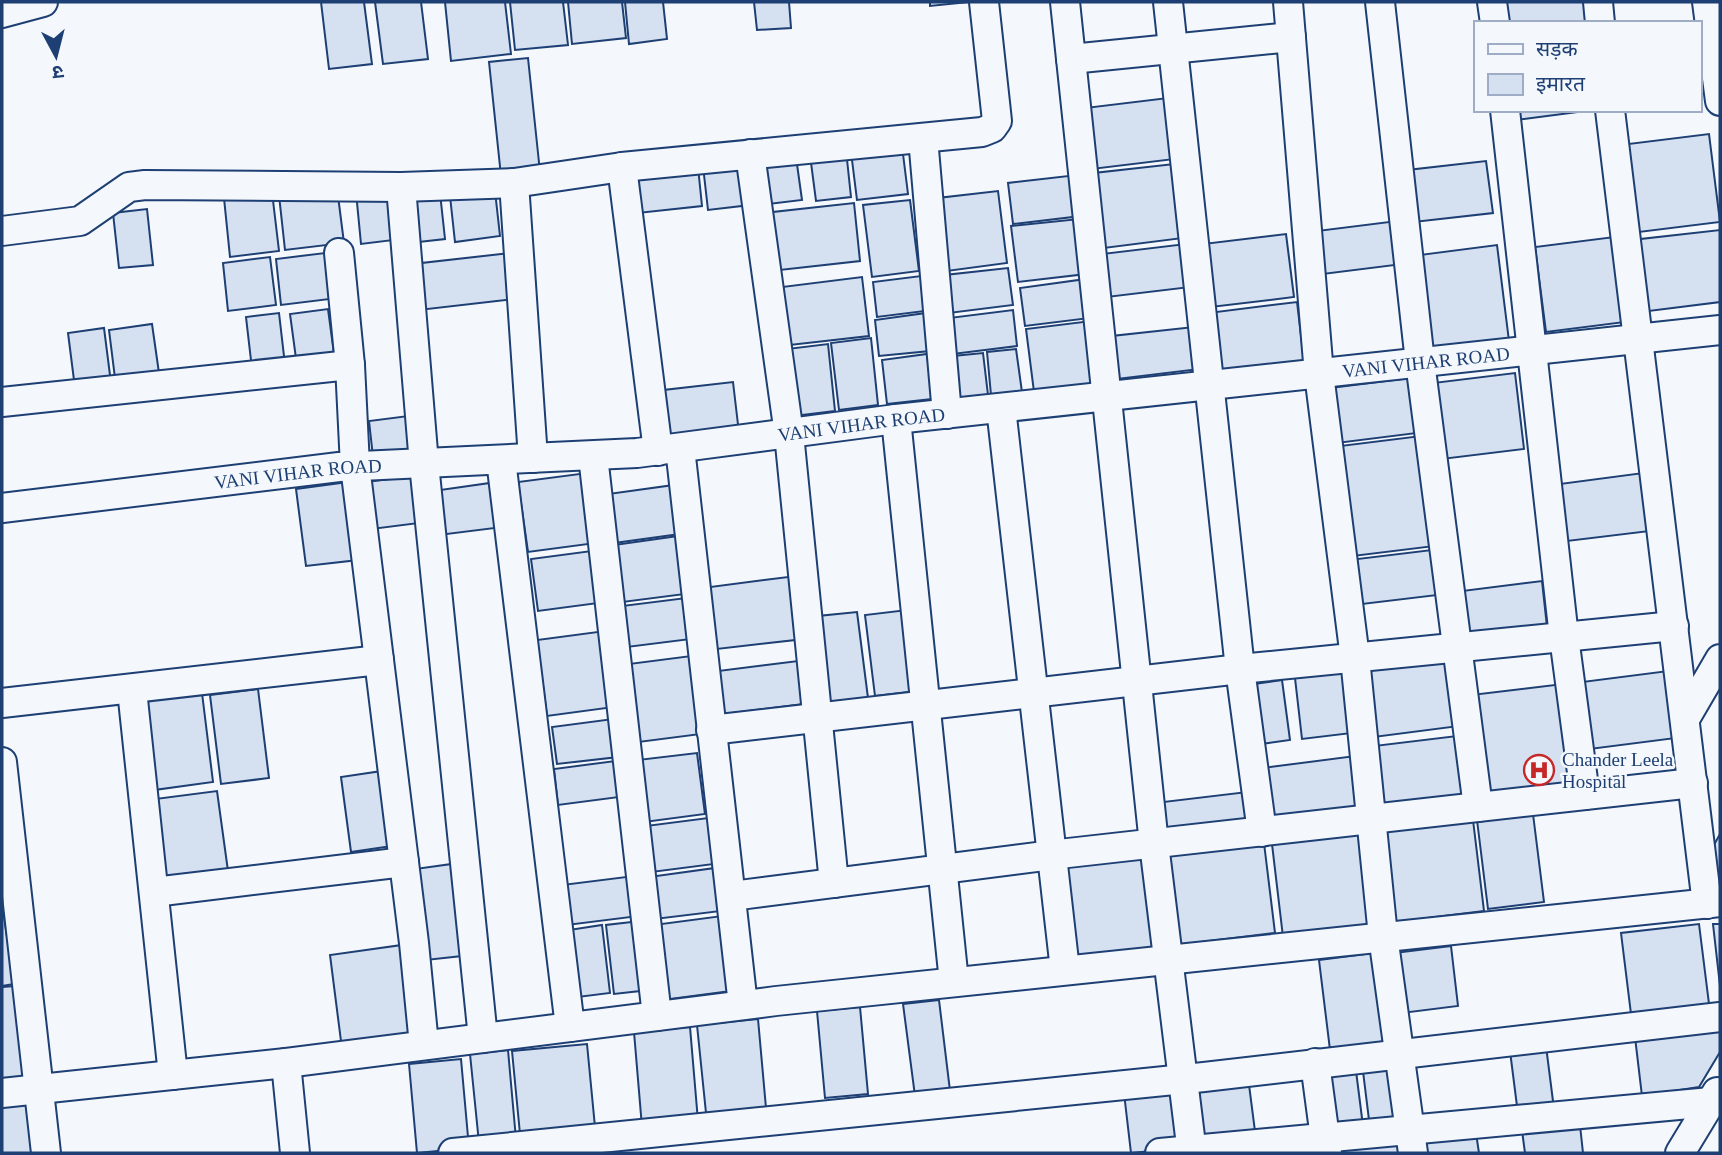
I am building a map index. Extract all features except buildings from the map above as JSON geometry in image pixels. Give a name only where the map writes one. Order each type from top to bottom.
[{"type":"street","points":[[2,13],[43,2]]},
{"type":"street","points":[[2,231],[80,220],[129,187],[145,185],[401,187],[514,183],[622,167],[982,132],[992,128],[997,121],[984,2]]},
{"type":"street","points":[[1065,2],[1154,844],[1192,1152]]},
{"type":"street","points":[[1168,2],[1212,385],[1240,669],[1262,832]]},
{"type":"street","points":[[1288,2],[1319,374],[1355,657],[1369,819],[1383,936],[1412,1141]]},
{"type":"street","points":[[1380,2],[1420,362],[1478,807]]},
{"type":"street","points":[[1493,2],[1495,21]]},
{"type":"street","points":[[1598,2],[1600,21]]},
{"type":"street","points":[[1707,2],[1720,101]]},
{"type":"street","points":[[1071,59],[1291,37]]},
{"type":"street","points":[[1505,112],[1564,637],[1585,795]]},
{"type":"street","points":[[2,1093],[286,1063],[743,1005],[1713,903],[1701,852],[1610,112]]},
{"type":"street","points":[[923,138],[947,414]]},
{"type":"street","points":[[750,154],[789,433],[834,883]]},
{"type":"street","points":[[622,167],[669,449],[710,730],[743,1005]]},
{"type":"street","points":[[514,183],[533,458]]},
{"type":"street","points":[[401,187],[424,464],[483,1038]]},
{"type":"street","points":[[339,253],[350,365],[355,466],[424,1045]]},
{"type":"street","name":"VANI VIHAR ROAD","points":[[2,506],[355,466],[593,456],[669,449],[896,419],[1720,330]]},
{"type":"street","points":[[2,402],[350,365]]},
{"type":"street","points":[[1001,408],[1065,970]]},
{"type":"street","points":[[896,419],[940,869],[954,982]]},
{"type":"street","points":[[593,456],[657,1016]]},
{"type":"street","points":[[501,460],[570,1027]]},
{"type":"street","points":[[710,730],[1240,669],[1674,626]]},
{"type":"street","points":[[1685,719],[1720,659]]},
{"type":"street","points":[[2,703],[379,660]]},
{"type":"street","points":[[132,690],[173,1075]]},
{"type":"street","points":[[2,762],[46,1153]]},
{"type":"street","points":[[732,896],[1051,855],[1693,783]]},
{"type":"street","points":[[1701,852],[1720,820]]},
{"type":"street","points":[[154,892],[404,862]]},
{"type":"street","points":[[453,1153],[1182,1079],[1720,1017]]},
{"type":"street","points":[[286,1063],[295,1153]]},
{"type":"street","points":[[1315,1063],[1326,1145]]},
{"type":"street","points":[[1160,1153],[1412,1141],[1716,1095]]},
{"type":"street","points":[[1680,1153],[1716,1095]]},
{"type":"place","name":"Chander Leela Hospital","points":[[1539,770]]}]
